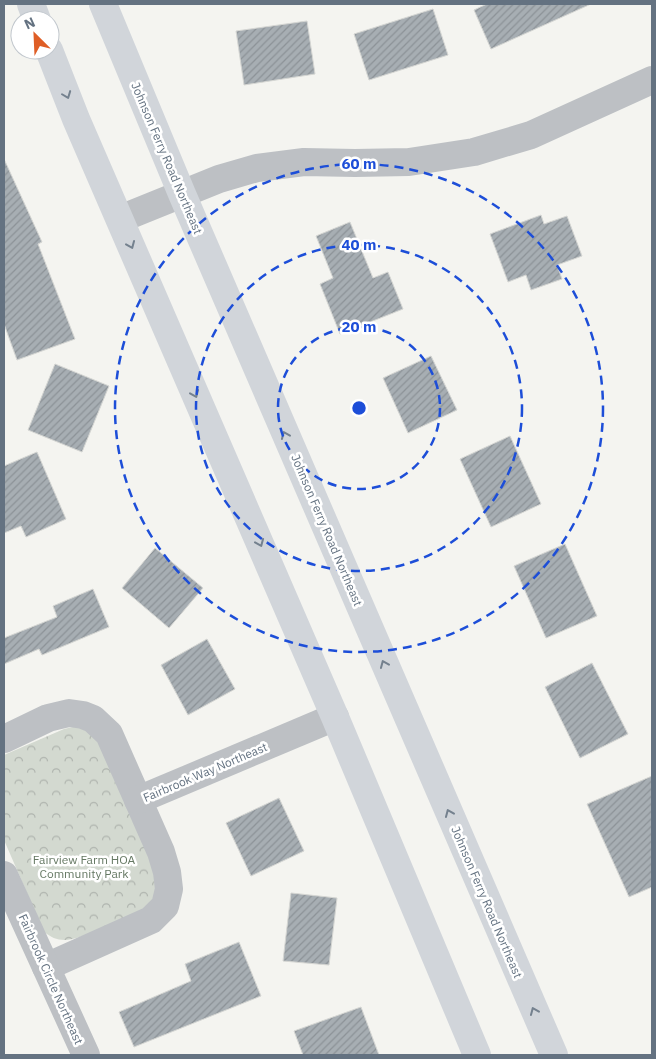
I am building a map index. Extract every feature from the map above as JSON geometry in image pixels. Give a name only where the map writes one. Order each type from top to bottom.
[{"type":"main road","name":"Johnson Ferry Road Northeast","points":[[103,4],[182,194],[554,1055]]},
{"type":"main road","points":[[53,60],[76,119],[335,717],[477,1055]]},
{"type":"street","points":[[120,219],[219,179],[257,168],[304,162],[409,162],[474,152],[531,135],[652,80]]},
{"type":"street","points":[[4,739],[48,718],[68,713],[83,715],[93,719],[109,734],[138,800]]},
{"type":"street","name":"Fairbrook Way Northeast","points":[[46,967],[151,920],[165,906],[169,889],[167,872],[161,852],[138,800],[335,717]]},
{"type":"street","name":"Fairbrook Circle Northeast","points":[[4,875],[86,1055]]},
{"type":"green space","name":"Fairview Farm HOA Community Park","points":[[77,726],[86,729],[97,739],[151,857],[155,873],[156,897],[142,910],[121,921],[83,936],[62,940],[44,932],[4,840],[4,755],[64,729]]},
{"type":"building","points":[[487,4],[591,4],[491,49],[474,10]]},
{"type":"building","points":[[433,9],[448,55],[369,80],[354,34]]},
{"type":"building","points":[[307,21],[315,74],[244,85],[236,31]]},
{"type":"building","points":[[4,159],[42,242],[38,244],[75,339],[17,360],[4,324]]},
{"type":"building","points":[[541,215],[544,224],[567,216],[582,256],[557,265],[562,279],[531,290],[526,275],[508,282],[490,234]]},
{"type":"building","points":[[350,222],[373,278],[388,272],[403,309],[340,334],[320,284],[333,278],[316,236]]},
{"type":"building","points":[[431,356],[457,410],[408,433],[383,378]]},
{"type":"building","points":[[55,364],[109,386],[82,452],[28,430]]},
{"type":"building","points":[[510,436],[541,504],[491,527],[460,459]]},
{"type":"building","points":[[37,452],[66,519],[26,537],[21,526],[4,533],[4,466]]},
{"type":"building","points":[[565,544],[597,616],[546,638],[514,566]]},
{"type":"building","points":[[155,548],[203,588],[169,628],[122,588]]},
{"type":"building","points":[[93,589],[109,627],[42,655],[39,649],[4,664],[4,638],[57,617],[53,606]]},
{"type":"building","points":[[207,639],[235,689],[188,715],[161,665]]},
{"type":"building","points":[[592,663],[628,734],[580,758],[545,687]]},
{"type":"building","points":[[652,776],[652,887],[629,897],[587,804]]},
{"type":"building","points":[[279,798],[304,851],[251,876],[226,823]]},
{"type":"building","points":[[291,893],[337,898],[329,965],[283,961]]},
{"type":"building","points":[[239,942],[261,996],[134,1047],[119,1012],[191,981],[185,964]]},
{"type":"building","points":[[361,1007],[379,1055],[303,1055],[294,1031]]}]
